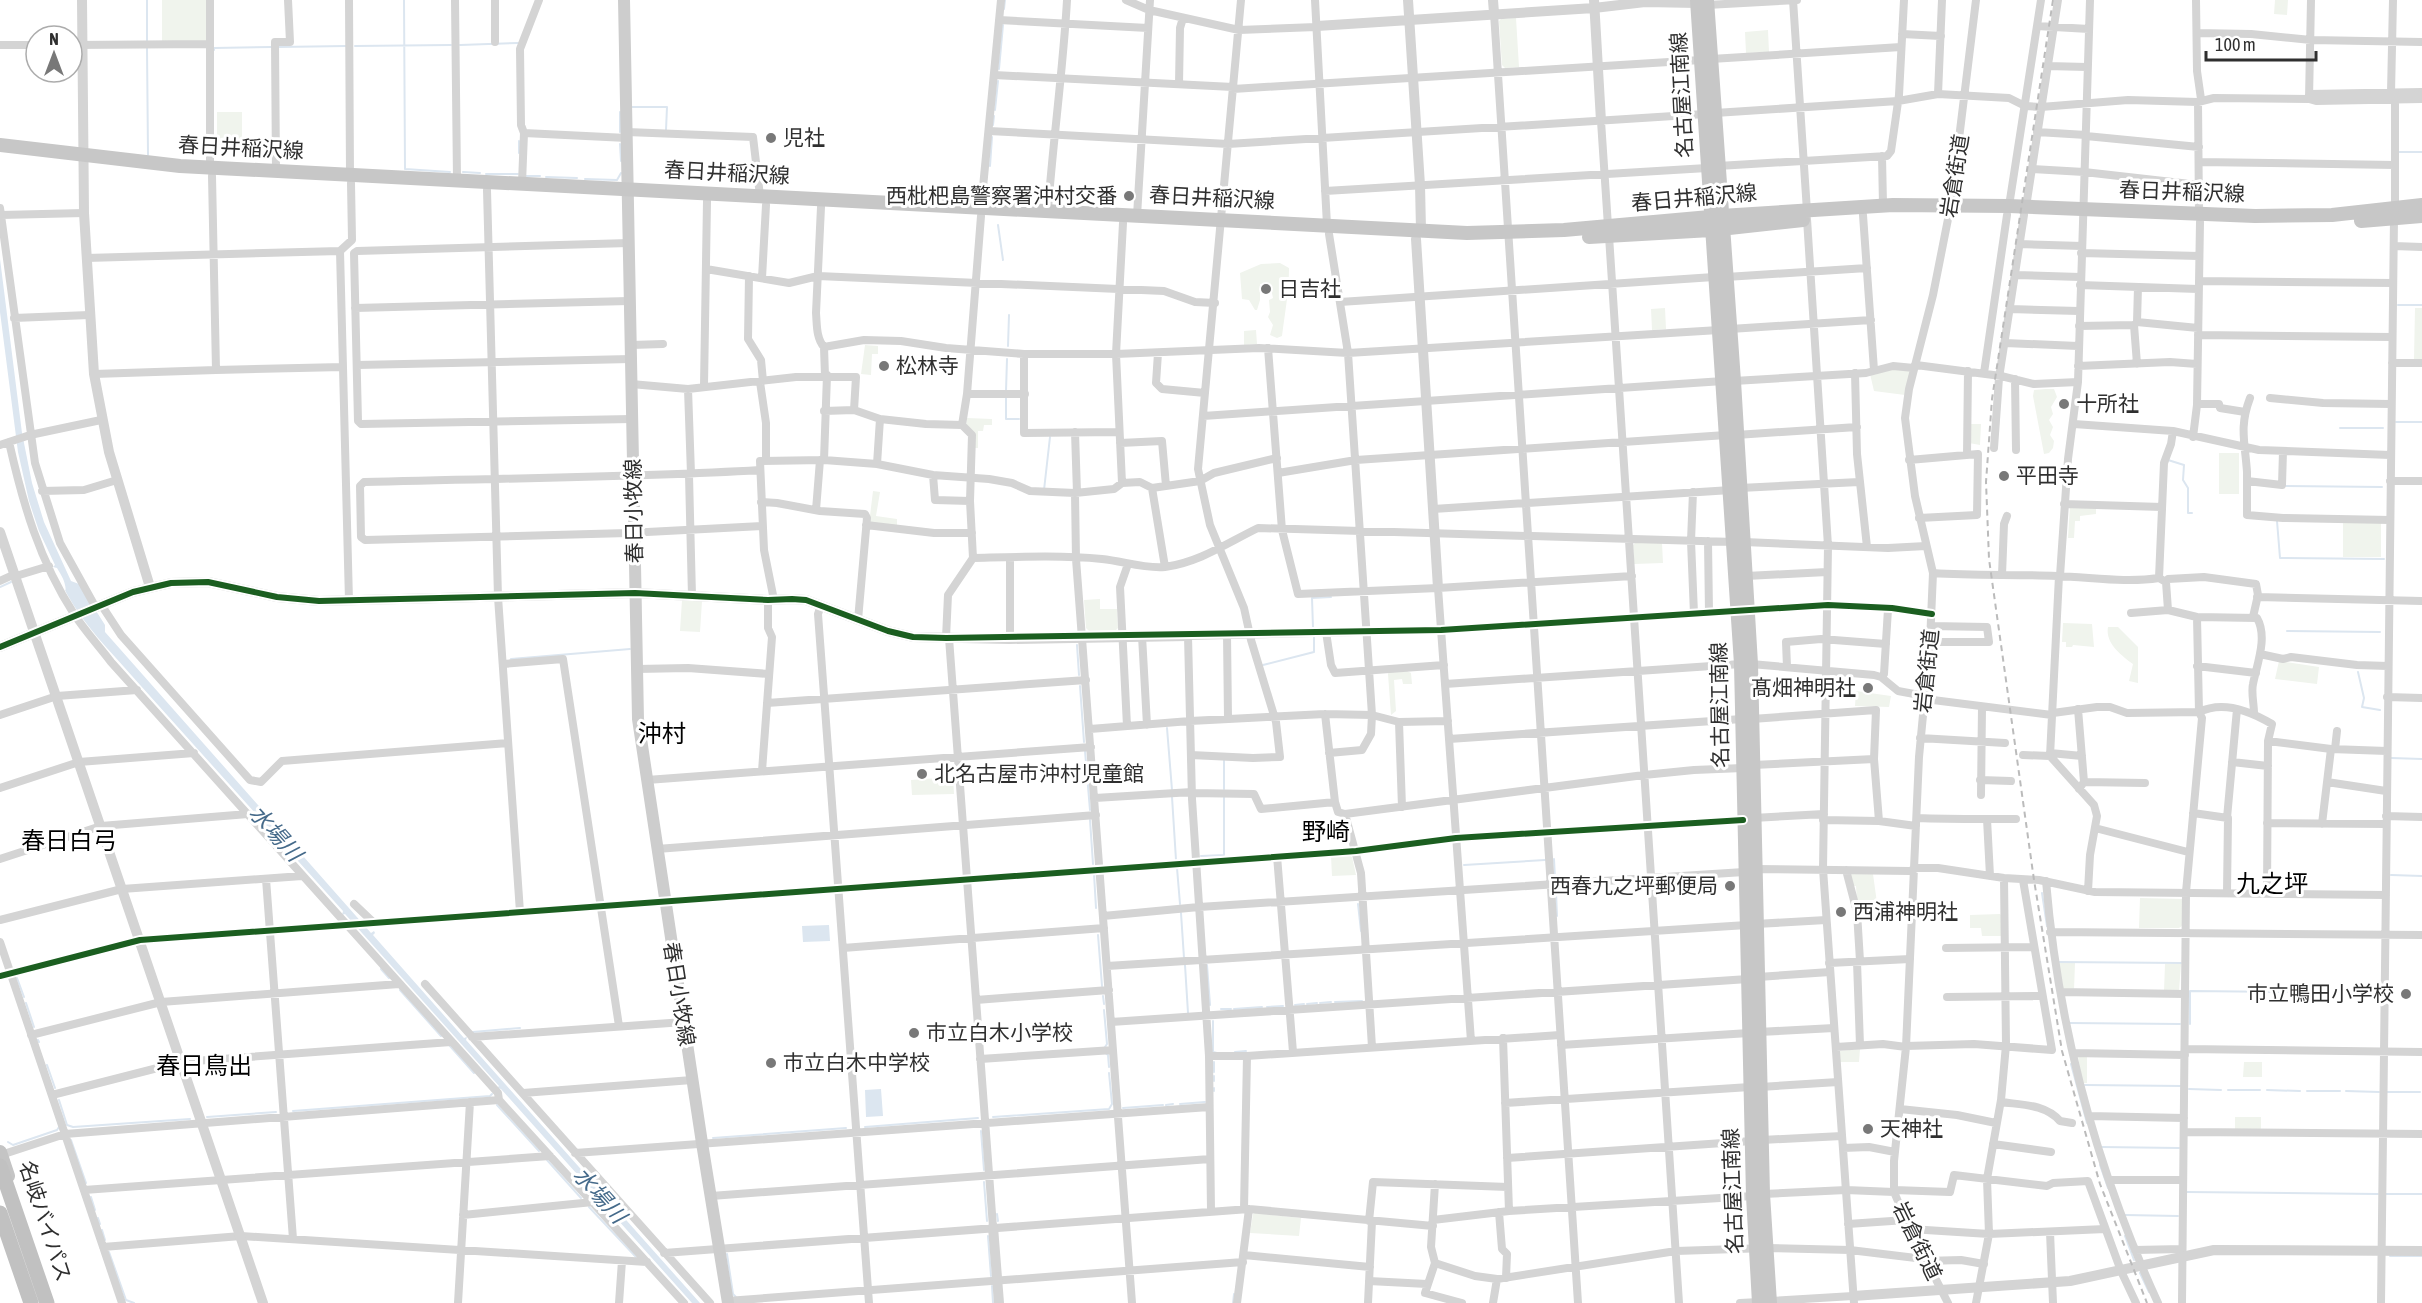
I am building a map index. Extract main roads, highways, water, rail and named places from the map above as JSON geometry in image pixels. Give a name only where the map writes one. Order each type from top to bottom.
[{"type":"highway","points":[[0,1158],[48,1303]]},
{"type":"highway","points":[[0,1191],[38,1303]]},
{"type":"highway","points":[[0,1213],[29,1303]]},
{"type":"highway","name":"名岐バイパス","points":[[0,1223],[29,1303]]},
{"type":"main road","name":"春日小牧線","points":[[624,0],[638,719],[728,1302]]},
{"type":"main road","name":"名古屋江南線","points":[[1702,2],[1729,381],[1746,664],[1758,1195],[1764,1302]]},
{"type":"main road","name":"春日井稲沢線","points":[[0,145],[83,159]]},
{"type":"main road","name":"春日井稲沢線","points":[[0,153],[211,172],[350,179],[522,183],[707,201],[763,200],[821,207],[981,212],[1048,210],[1221,224],[1508,237],[1716,223],[1883,205],[2199,218],[2395,213],[2422,216]]},
{"type":"main road","name":"春日井稲沢線","points":[[211,172],[276,171],[487,190],[628,193],[763,200],[981,212],[1123,223],[1221,224]]},
{"type":"main road","name":"春日井稲沢線","points":[[2395,213],[2422,205]]},
{"type":"main road","name":"春日井稲沢線","points":[[1807,215],[1863,215],[1951,208]]},
{"type":"main road","name":"名古屋江南線","points":[[1739,542],[1746,576],[1743,610]]},
{"type":"water","name":"水場川","points":[[0,259],[22,433],[32,483],[44,522],[71,581],[79,584],[105,625],[105,632],[371,933],[374,931],[373,935],[464,1038],[467,1037],[466,1040],[700,1303],[692,1303],[501,1089],[497,1088],[499,1086],[345,914],[342,915],[343,911],[106,647],[73,605],[65,590],[62,576],[57,568],[53,567],[55,565],[39,531],[29,501],[18,452],[0,312]]},
{"type":"water","points":[[829,925],[830,941],[803,942],[802,926]]},
{"type":"water","points":[[881,1089],[883,1116],[866,1117],[865,1090]]},
{"type":"waterway","points":[[147,0],[147,42]]},
{"type":"waterway","points":[[404,0],[405,169],[450,172]]},
{"type":"waterway","points":[[1004,9],[1005,0]]},
{"type":"waterway","points":[[999,69],[1003,25]]},
{"type":"waterway","points":[[460,45],[518,43]]},
{"type":"waterway","points":[[355,46],[451,45]]},
{"type":"waterway","points":[[279,47],[346,46]]},
{"type":"waterway","points":[[214,50],[214,48],[272,47]]},
{"type":"waterway","points":[[147,48],[148,155]]},
{"type":"waterway","points":[[995,110],[998,81]]},
{"type":"waterway","points":[[630,107],[667,107],[666,130]]},
{"type":"waterway","points":[[620,112],[620,132]]},
{"type":"waterway","points":[[993,125],[994,116]]},
{"type":"waterway","points":[[990,166],[992,137]]},
{"type":"waterway","points":[[519,141],[519,153]]},
{"type":"waterway","points":[[620,144],[621,161]]},
{"type":"waterway","points":[[2398,152],[2422,152]]},
{"type":"waterway","points":[[463,172],[480,173]]},
{"type":"waterway","points":[[585,179],[617,180],[621,173]]},
{"type":"waterway","points":[[486,174],[518,174]]},
{"type":"waterway","points":[[526,176],[540,176]]},
{"type":"waterway","points":[[546,177],[577,178]]},
{"type":"waterway","points":[[998,225],[1003,260]]},
{"type":"waterway","points":[[2398,305],[2422,305]]},
{"type":"waterway","points":[[1008,346],[1009,315]]},
{"type":"waterway","points":[[1006,391],[1007,359]]},
{"type":"waterway","points":[[1006,397],[1006,419],[1019,419]]},
{"type":"waterway","points":[[2396,422],[2422,422]]},
{"type":"waterway","points":[[2340,428],[2383,428]]},
{"type":"waterway","points":[[1044,490],[1050,437]]},
{"type":"waterway","points":[[2168,460],[2184,465],[2183,480],[2188,488],[2188,513],[2192,513]]},
{"type":"waterway","points":[[2286,486],[2382,487]]},
{"type":"waterway","points":[[2277,521],[2280,558],[2384,559]]},
{"type":"waterway","points":[[0,587],[11,582]]},
{"type":"waterway","points":[[1313,628],[1312,598],[1331,597]]},
{"type":"waterway","points":[[2287,631],[2380,632]]},
{"type":"waterway","points":[[1263,665],[1314,652],[1314,637]]},
{"type":"waterway","points":[[1077,645],[1079,675]]},
{"type":"waterway","points":[[511,659],[630,649]]},
{"type":"waterway","points":[[2358,672],[2364,698],[2362,707],[2380,710]]},
{"type":"waterway","points":[[1080,686],[1084,742]]},
{"type":"waterway","points":[[1167,728],[1172,790]]},
{"type":"waterway","points":[[1085,751],[1090,810]]},
{"type":"waterway","points":[[2391,758],[2422,759]]},
{"type":"waterway","points":[[1224,760],[1224,789]]},
{"type":"waterway","points":[[1172,797],[1176,860]]},
{"type":"waterway","points":[[1201,856],[1224,855],[1224,797]]},
{"type":"waterway","points":[[1090,820],[1093,864]]},
{"type":"waterway","points":[[1554,859],[1555,879]]},
{"type":"waterway","points":[[1464,865],[1545,860]]},
{"type":"waterway","points":[[1177,868],[1180,904]]},
{"type":"waterway","points":[[1094,874],[1096,908]]},
{"type":"waterway","points":[[2391,875],[2422,876]]},
{"type":"waterway","points":[[1556,892],[1557,916]]},
{"type":"waterway","points":[[2042,893],[2047,926]]},
{"type":"waterway","points":[[1358,904],[1361,931]]},
{"type":"waterway","points":[[1181,913],[1184,958]]},
{"type":"waterway","points":[[1098,935],[1102,986]]},
{"type":"waterway","points":[[2058,962],[2181,963]]},
{"type":"waterway","points":[[1185,965],[1188,1013]]},
{"type":"waterway","points":[[1207,965],[1210,1005]]},
{"type":"waterway","points":[[381,969],[389,978]]},
{"type":"waterway","points":[[17,978],[24,997]]},
{"type":"waterway","points":[[400,990],[441,1036]]},
{"type":"waterway","points":[[2190,1024],[2190,991],[2380,993]]},
{"type":"waterway","points":[[1103,996],[1104,1004]]},
{"type":"waterway","points":[[1335,1002],[1362,1001]]},
{"type":"waterway","points":[[1320,1003],[1331,1002]]},
{"type":"waterway","points":[[26,1003],[34,1027]]},
{"type":"waterway","points":[[1307,1004],[1317,1003]]},
{"type":"waterway","points":[[1295,1005],[1304,1004]]},
{"type":"waterway","points":[[1267,1007],[1283,1006]]},
{"type":"waterway","points":[[1234,1009],[1262,1007]]},
{"type":"waterway","points":[[1221,1009],[1231,1009]]},
{"type":"waterway","points":[[1104,1010],[1107,1044],[1105,1047]]},
{"type":"waterway","points":[[1213,1021],[1213,1052],[1217,1053]]},
{"type":"waterway","points":[[2069,1023],[2180,1024]]},
{"type":"waterway","points":[[473,1032],[520,1028]]},
{"type":"waterway","points":[[450,1046],[474,1073]]},
{"type":"waterway","points":[[1235,1052],[1246,1051]]},
{"type":"waterway","points":[[1105,1053],[1108,1055],[1109,1067]]},
{"type":"waterway","points":[[1214,1062],[1214,1072]]},
{"type":"waterway","points":[[2071,1064],[2087,1123]]},
{"type":"waterway","points":[[47,1065],[55,1088]]},
{"type":"waterway","points":[[993,1117],[1109,1109],[1112,1104],[1109,1073]]},
{"type":"waterway","points":[[1214,1076],[1214,1081]]},
{"type":"waterway","points":[[2085,1085],[2181,1086]]},
{"type":"waterway","points":[[2189,1089],[2221,1090]]},
{"type":"waterway","points":[[2228,1090],[2260,1090]]},
{"type":"waterway","points":[[2267,1090],[2300,1091]]},
{"type":"waterway","points":[[2307,1091],[2340,1091]]},
{"type":"waterway","points":[[2346,1091],[2379,1092]]},
{"type":"waterway","points":[[2387,1092],[2420,1092]]},
{"type":"waterway","points":[[293,1111],[490,1096],[492,1094]]},
{"type":"waterway","points":[[59,1100],[67,1125],[73,1127],[190,1119]]},
{"type":"waterway","points":[[1180,1104],[1205,1102]]},
{"type":"waterway","points":[[1166,1105],[1173,1104]]},
{"type":"waterway","points":[[497,1105],[539,1151]]},
{"type":"waterway","points":[[1123,1108],[1163,1105]]},
{"type":"waterway","points":[[207,1117],[276,1112]]},
{"type":"waterway","points":[[865,1127],[978,1118]]},
{"type":"waterway","points":[[8,1142],[13,1145],[57,1130],[59,1127]]},
{"type":"waterway","points":[[713,1138],[846,1128]]},
{"type":"waterway","points":[[981,1131],[984,1170]]},
{"type":"waterway","points":[[71,1140],[86,1183]]},
{"type":"waterway","points":[[2101,1147],[2179,1148]]},
{"type":"waterway","name":"水場川","points":[[547,1160],[581,1198]]},
{"type":"waterway","points":[[2100,1165],[2108,1188]]},
{"type":"waterway","points":[[984,1182],[987,1221]]},
{"type":"waterway","points":[[2187,1192],[2378,1194]]},
{"type":"waterway","points":[[2386,1194],[2422,1194]]},
{"type":"waterway","points":[[91,1197],[95,1210]]},
{"type":"waterway","name":"水場川","points":[[589,1207],[636,1257]]},
{"type":"waterway","points":[[997,1214],[998,1221]]},
{"type":"waterway","points":[[2125,1215],[2178,1216]]},
{"type":"waterway","points":[[98,1218],[100,1224]]},
{"type":"waterway","points":[[102,1230],[105,1240]]},
{"type":"waterway","points":[[988,1236],[991,1276]]},
{"type":"waterway","points":[[2125,1236],[2134,1260]]},
{"type":"waterway","points":[[109,1252],[126,1300],[134,1303]]},
{"type":"waterway","points":[[727,1254],[733,1294],[736,1297]]},
{"type":"waterway","points":[[2390,1256],[2422,1256]]},
{"type":"waterway","points":[[2140,1273],[2149,1292]]},
{"type":"waterway","points":[[992,1286],[993,1303]]},
{"type":"waterway","points":[[1233,1303],[1234,1294]]},
{"type":"railway","points":[[2053,0],[1992,399],[1986,482],[1989,559],[2034,880],[2062,1051],[2100,1184],[2147,1303]]},
{"type":"place","name":"児社","points":[[771,138]]},
{"type":"place","name":"西枇杷島警察署沖村交番","points":[[1129,196]]},
{"type":"place","name":"日吉社","points":[[1266,289]]},
{"type":"place","name":"松林寺","points":[[884,366]]},
{"type":"place","name":"十所社","points":[[2064,404]]},
{"type":"place","name":"平田寺","points":[[2004,476]]},
{"type":"place","name":"髙畑神明社","points":[[1868,688]]},
{"type":"place","name":"北名古屋市沖村児童館","points":[[922,774]]},
{"type":"place","name":"西春九之坪郵便局","points":[[1730,886]]},
{"type":"place","name":"西浦神明社","points":[[1841,912]]},
{"type":"place","name":"市立鴨田小学校","points":[[2406,994]]},
{"type":"place","name":"市立白木小学校","points":[[914,1033]]},
{"type":"place","name":"市立白木中学校","points":[[771,1063]]},
{"type":"place","name":"天神社","points":[[1868,1129]]},
{"type":"district","name":"沖村","points":[[662,734]]},
{"type":"district","name":"野崎","points":[[1326,832]]},
{"type":"district","name":"春日白弓","points":[[69,841]]},
{"type":"district","name":"九之坪","points":[[2272,884]]},
{"type":"district","name":"春日鳥出","points":[[204,1066]]}]
